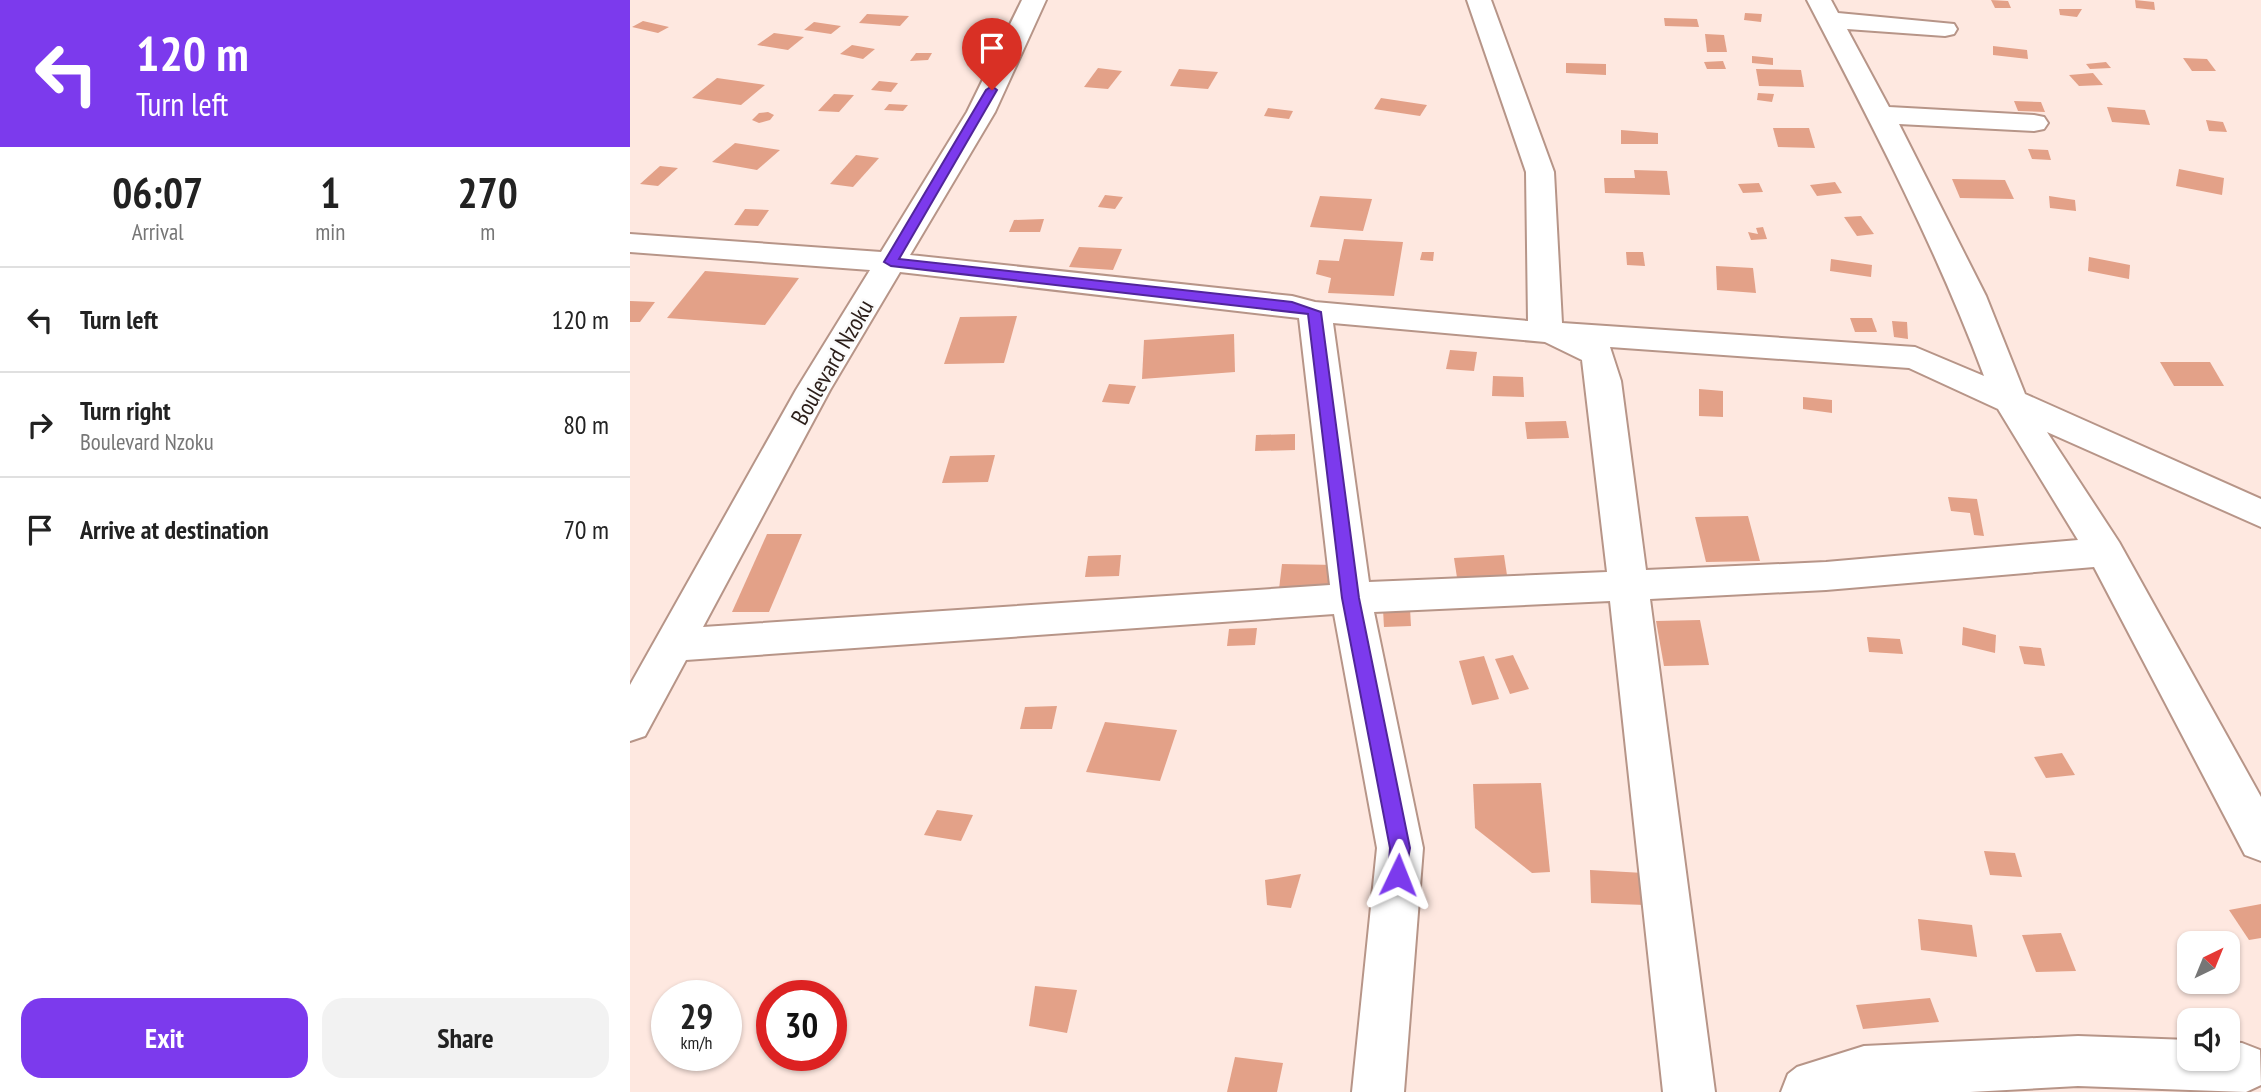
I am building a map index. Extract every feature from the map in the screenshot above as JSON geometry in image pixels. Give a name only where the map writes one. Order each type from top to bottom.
[{"type":"street","name":"Boulevard Nzoku","points":[[634,706],[676,645],[813,390],[981,112],[1034,0]]},
{"type":"street","points":[[1479,0],[1540,172],[1544,321],[1553,333],[1598,354],[1689,1092]]},
{"type":"street","points":[[1825,10],[1945,29]]},
{"type":"street","points":[[1825,10],[1970,296],[2011,402],[2105,552],[2261,841]]},
{"type":"street","points":[[1880,115],[2034,123]]},
{"type":"street","points":[[630,243],[891,262],[1292,306],[1315,312],[1553,333],[1914,358],[2261,514]]},
{"type":"street","points":[[1315,312],[1350,598],[1400,848],[1378,1092]]},
{"type":"street","points":[[676,645],[1350,598],[1825,576],[2105,552]]},
{"type":"street","points":[[1807,1092],[1816,1085],[1864,1072],[2078,1061],[2242,1068]]},
{"type":"building","points":[[1991,0],[2008,1],[2011,8],[1995,8]]},
{"type":"building","points":[[2135,0],[2154,2],[2155,10],[2136,8]]},
{"type":"building","points":[[2059,9],[2082,9],[2077,17],[2060,15]]},
{"type":"building","points":[[1745,13],[1762,14],[1761,22],[1744,20]]},
{"type":"building","points":[[867,14],[909,16],[900,26],[859,23]]},
{"type":"building","points":[[1664,18],[1697,19],[1699,27],[1665,26]]},
{"type":"building","points":[[643,21],[669,27],[658,33],[632,27]]},
{"type":"building","points":[[814,22],[841,26],[831,34],[804,30]]},
{"type":"building","points":[[774,33],[804,37],[788,50],[757,45]]},
{"type":"building","points":[[1705,34],[1724,35],[1727,52],[1707,52]]},
{"type":"building","points":[[852,45],[875,49],[863,59],[840,54]]},
{"type":"building","points":[[1993,46],[2027,50],[2028,59],[1993,55]]},
{"type":"building","points":[[916,53],[932,53],[928,60],[910,61]]},
{"type":"building","points":[[1752,56],[1773,58],[1773,65],[1752,63]]},
{"type":"building","points":[[2183,58],[2207,59],[2216,71],[2192,71]]},
{"type":"building","points":[[1723,61],[1726,69],[1707,69],[1704,62]]},
{"type":"building","points":[[2106,62],[2111,68],[2090,69],[2086,64]]},
{"type":"building","points":[[1566,63],[1606,64],[1606,75],[1566,73]]},
{"type":"building","points":[[1098,68],[1122,71],[1108,89],[1084,87]]},
{"type":"building","points":[[1179,69],[1218,72],[1208,89],[1170,86]]},
{"type":"building","points":[[1756,69],[1801,70],[1804,87],[1759,86]]},
{"type":"building","points":[[2093,73],[2103,85],[2079,86],[2069,75]]},
{"type":"building","points":[[717,78],[765,85],[741,105],[692,98]]},
{"type":"building","points":[[879,81],[898,83],[891,92],[871,90]]},
{"type":"building","points":[[1758,93],[1774,94],[1772,102],[1757,100]]},
{"type":"building","points":[[834,94],[854,95],[839,112],[818,111]]},
{"type":"building","points":[[1381,98],[1427,105],[1420,116],[1374,109]]},
{"type":"building","points":[[2014,101],[2041,102],[2045,112],[2018,111]]},
{"type":"building","points":[[889,104],[908,105],[903,111],[884,110]]},
{"type":"building","points":[[2107,107],[2145,110],[2150,125],[2112,122]]},
{"type":"building","points":[[1268,108],[1293,111],[1289,119],[1264,116]]},
{"type":"building","points":[[768,112],[774,115],[770,120],[759,123],[752,120],[759,113]]},
{"type":"building","points":[[2206,120],[2223,122],[2227,132],[2209,131]]},
{"type":"building","points":[[1773,128],[1809,128],[1815,148],[1778,147]]},
{"type":"building","points":[[1621,130],[1658,133],[1658,144],[1621,144]]},
{"type":"building","points":[[735,143],[780,150],[757,170],[712,162]]},
{"type":"building","points":[[2028,149],[2048,150],[2051,160],[2032,159]]},
{"type":"building","points":[[856,155],[879,158],[853,187],[830,184]]},
{"type":"building","points":[[660,166],[678,168],[658,186],[640,184]]},
{"type":"building","points":[[2179,169],[2224,178],[2222,195],[2176,186]]},
{"type":"building","points":[[1634,170],[1667,171],[1670,195],[1605,193],[1604,178],[1635,178]]},
{"type":"building","points":[[1952,179],[2005,180],[2014,199],[1960,198]]},
{"type":"building","points":[[1835,182],[1842,193],[1817,196],[1810,185]]},
{"type":"building","points":[[1759,183],[1763,192],[1743,193],[1738,184]]},
{"type":"building","points":[[1105,195],[1123,197],[1115,209],[1098,207]]},
{"type":"building","points":[[1320,196],[1372,199],[1363,231],[1310,227]]},
{"type":"building","points":[[2049,196],[2075,200],[2076,211],[2050,208]]},
{"type":"building","points":[[745,209],[769,210],[758,226],[734,225]]},
{"type":"building","points":[[1861,216],[1874,234],[1857,236],[1844,217]]},
{"type":"building","points":[[1044,219],[1040,232],[1009,232],[1014,220]]},
{"type":"building","points":[[1763,227],[1767,239],[1751,240],[1748,232],[1758,234],[1756,228]]},
{"type":"building","points":[[1344,239],[1403,242],[1394,296],[1328,293],[1331,278],[1316,274],[1319,260],[1339,261]]},
{"type":"building","points":[[1079,247],[1122,249],[1113,270],[1069,267]]},
{"type":"building","points":[[1422,252],[1434,252],[1433,261],[1420,260]]},
{"type":"building","points":[[1626,252],[1643,252],[1645,266],[1627,265]]},
{"type":"building","points":[[2089,257],[2130,265],[2129,279],[2088,271]]},
{"type":"building","points":[[1831,259],[1872,265],[1871,277],[1830,271]]},
{"type":"building","points":[[1716,266],[1753,268],[1756,293],[1717,290]]},
{"type":"building","points":[[705,271],[799,278],[765,325],[667,318]]},
{"type":"building","points":[[630,301],[655,302],[640,322],[630,322]]},
{"type":"building","points":[[1017,316],[1004,363],[944,364],[960,317]]},
{"type":"building","points":[[1850,318],[1872,318],[1877,332],[1855,332]]},
{"type":"building","points":[[1892,321],[1907,322],[1908,339],[1894,337]]},
{"type":"building","points":[[1234,334],[1235,372],[1142,379],[1144,340]]},
{"type":"building","points":[[1450,350],[1477,352],[1474,371],[1446,369]]},
{"type":"building","points":[[2160,362],[2210,362],[2224,386],[2174,386]]},
{"type":"building","points":[[1493,376],[1523,377],[1524,397],[1492,396]]},
{"type":"building","points":[[1109,384],[1136,386],[1129,404],[1102,402]]},
{"type":"building","points":[[1699,389],[1723,391],[1723,417],[1699,416]]},
{"type":"building","points":[[1803,397],[1832,400],[1832,413],[1803,409]]},
{"type":"building","points":[[1566,421],[1569,438],[1527,439],[1525,422]]},
{"type":"building","points":[[1295,434],[1295,450],[1255,451],[1256,435]]},
{"type":"building","points":[[995,455],[988,482],[942,483],[950,456]]},
{"type":"building","points":[[1948,497],[1977,499],[1984,536],[1974,535],[1970,513],[1951,511]]},
{"type":"building","points":[[1748,516],[1760,561],[1706,562],[1695,517]]},
{"type":"building","points":[[767,534],[802,534],[769,612],[732,612]]},
{"type":"building","points":[[1121,555],[1119,576],[1085,577],[1088,556]]},
{"type":"building","points":[[1504,555],[1508,582],[1458,584],[1454,558]]},
{"type":"building","points":[[1282,564],[1336,565],[1335,590],[1279,589]]},
{"type":"building","points":[[1410,609],[1411,626],[1384,627],[1383,610]]},
{"type":"building","points":[[1700,620],[1709,665],[1664,666],[1656,621]]},
{"type":"building","points":[[1963,627],[1996,635],[1995,653],[1962,645]]},
{"type":"building","points":[[1257,628],[1255,645],[1227,646],[1229,629]]},
{"type":"building","points":[[1867,637],[1900,639],[1903,654],[1869,652]]},
{"type":"building","points":[[2019,646],[2041,648],[2045,666],[2024,664]]},
{"type":"building","points":[[1513,655],[1529,689],[1510,694],[1495,659]]},
{"type":"building","points":[[1484,656],[1499,699],[1472,705],[1459,661]]},
{"type":"building","points":[[1057,706],[1052,729],[1020,729],[1025,707]]},
{"type":"building","points":[[1105,722],[1177,730],[1160,781],[1086,772]]},
{"type":"building","points":[[2062,753],[2075,775],[2046,778],[2034,757]]},
{"type":"building","points":[[1541,783],[1550,872],[1532,873],[1475,828],[1473,784]]},
{"type":"building","points":[[937,810],[973,815],[961,841],[924,835]]},
{"type":"building","points":[[1984,851],[2015,853],[2022,877],[1990,875]]},
{"type":"building","points":[[1590,870],[1644,873],[1645,905],[1591,903]]},
{"type":"building","points":[[1301,874],[1291,908],[1267,905],[1265,880]]},
{"type":"building","points":[[2261,904],[2261,938],[2249,940],[2229,910]]},
{"type":"building","points":[[1918,919],[1972,925],[1977,957],[1921,950]]},
{"type":"building","points":[[2061,933],[2076,971],[2036,972],[2022,935]]},
{"type":"building","points":[[1035,986],[1077,990],[1067,1033],[1029,1026]]},
{"type":"building","points":[[1930,998],[1939,1022],[1863,1029],[1856,1005]]},
{"type":"building","points":[[1235,1057],[1283,1063],[1277,1092],[1227,1092]]},
{"type":"route","points":[[992,90],[891,262],[1292,306],[1315,312],[1350,598],[1400,848],[1398,875]]}]
